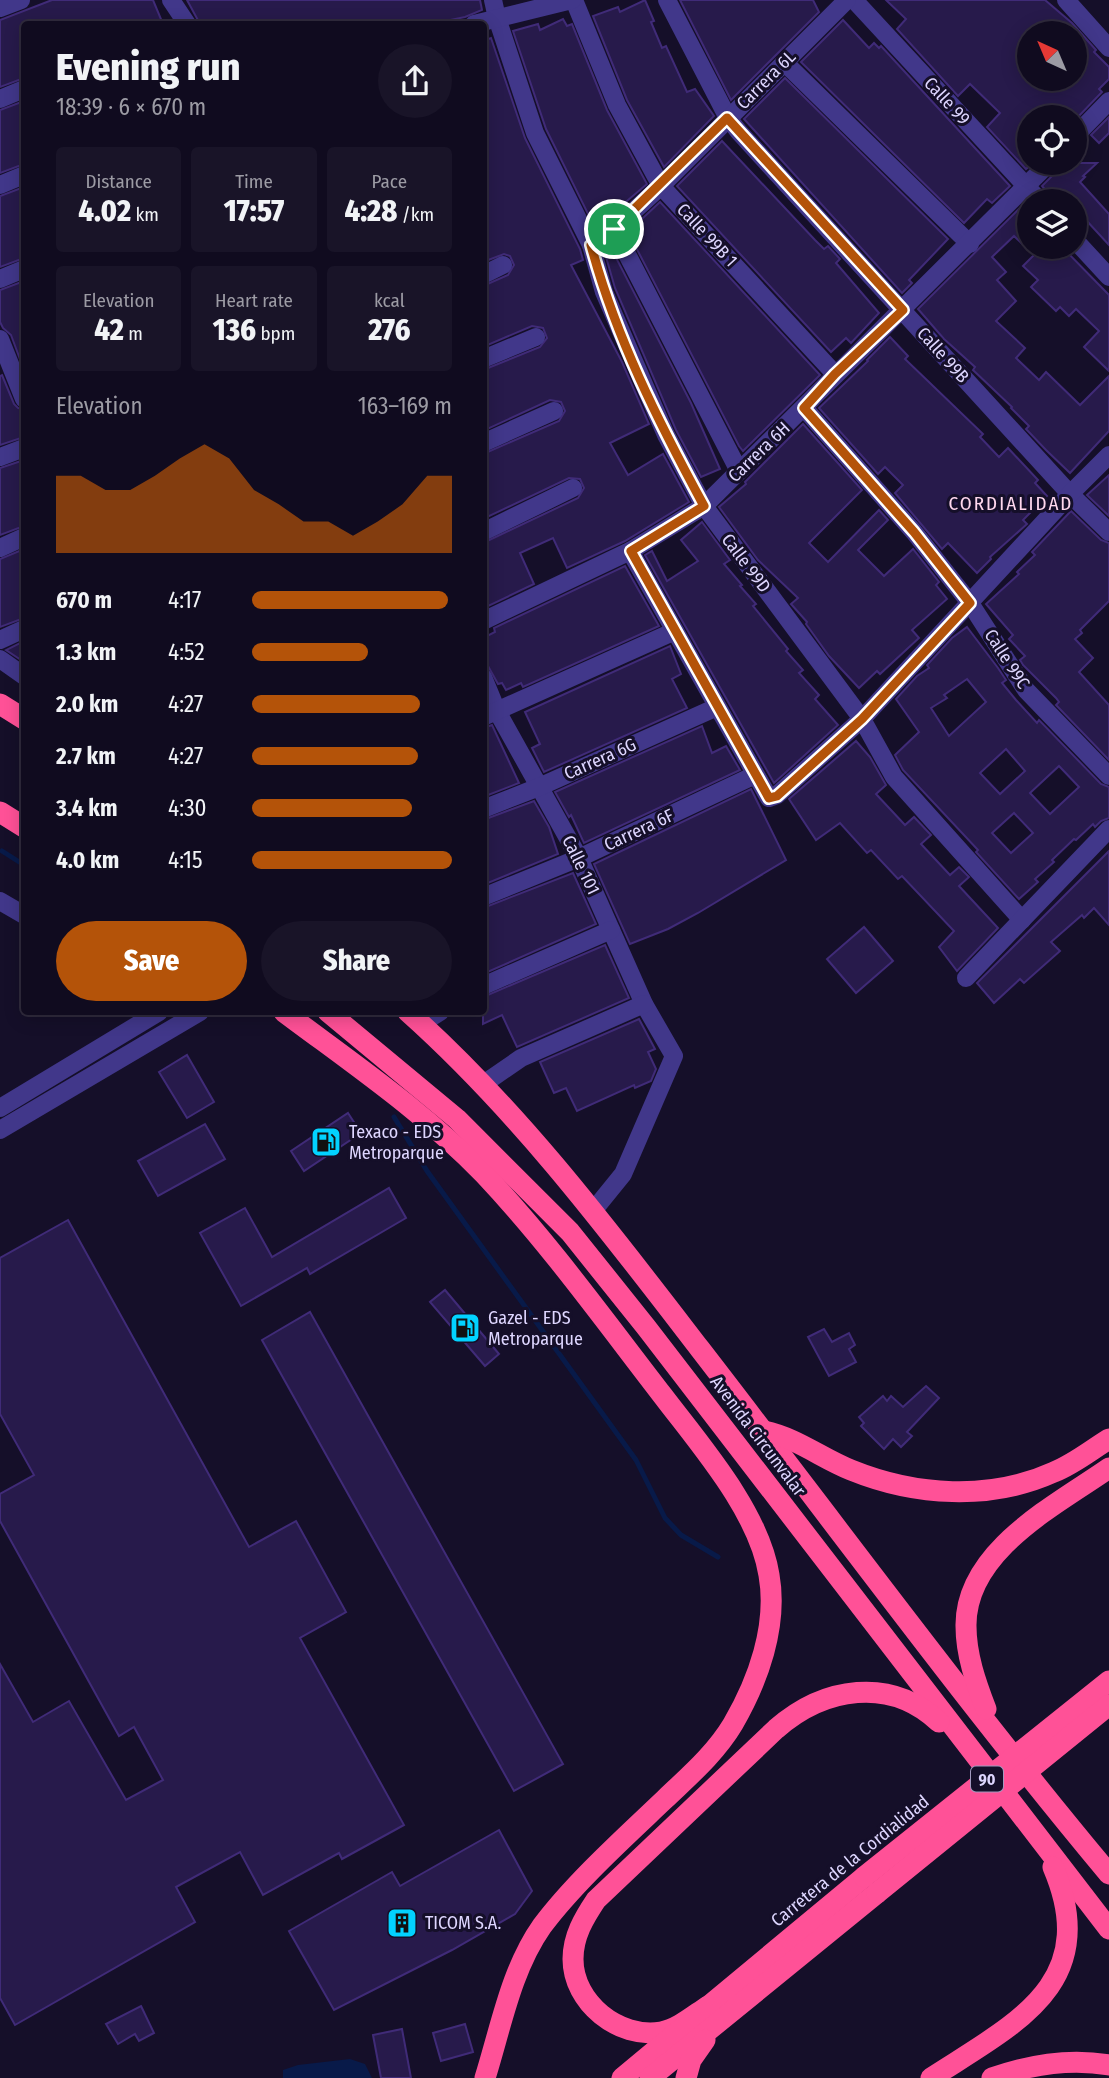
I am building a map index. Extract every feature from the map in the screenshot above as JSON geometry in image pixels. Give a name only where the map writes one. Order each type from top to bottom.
[{"type":"highway","points":[[0,704],[21,717]]},
{"type":"highway","points":[[0,812],[21,825]]},
{"type":"highway","points":[[288,1015],[425,1118],[483,1174],[540,1238],[683,1423],[738,1500],[764,1553],[771,1595],[768,1634],[760,1663],[739,1713],[714,1750],[564,1900],[533,1941],[519,1966],[485,2078]]},
{"type":"highway","name":"Avenida Circunvalar","points":[[332,1015],[457,1119],[569,1232],[646,1327],[1109,1929]]},
{"type":"highway","name":"Avenida Circunvalar","points":[[415,1018],[482,1085],[593,1211],[994,1731],[1109,1874]]},
{"type":"highway","points":[[646,1327],[667,1402]]},
{"type":"highway","points":[[683,1423],[754,1469]]},
{"type":"highway","points":[[764,1431],[800,1442],[833,1462],[883,1482],[917,1489],[954,1492],[1003,1487],[1040,1478],[1065,1467],[1109,1439]]},
{"type":"highway","points":[[994,1731],[977,1686],[969,1653],[966,1623],[970,1596],[983,1570],[1010,1539],[1109,1468]]},
{"type":"highway","name":"Carretera de la Cordialidad","points":[[622,2078],[715,2013],[871,1885],[1109,1681]]},
{"type":"highway","points":[[715,2013],[660,2032],[626,2028],[615,2024],[596,2009],[588,2001],[577,1981],[573,1960],[577,1934],[596,1900],[776,1729],[797,1712],[822,1699],[862,1690],[905,1699],[934,1717],[968,1748]]},
{"type":"highway","name":"Carretera de la Cordialidad","points":[[871,1885],[1109,1706]]},
{"type":"highway","points":[[1071,1829],[1109,1850]]},
{"type":"highway","points":[[931,2078],[1024,2017],[1054,1981],[1064,1955],[1067,1916],[1060,1885],[1040,1840]]},
{"type":"highway","points":[[687,2078],[697,2049],[715,2013]]},
{"type":"highway","name":"Carretera de la Cordialidad","points":[[650,2078],[715,2013]]},
{"type":"highway","points":[[992,2078],[1061,2062],[1109,2065]]},
{"type":"street","points":[[0,8],[21,0]]},
{"type":"street","points":[[171,0],[185,21]]},
{"type":"street","points":[[478,21],[495,9],[573,0]]},
{"type":"street","name":"Calle 99B 1","points":[[573,0],[617,105],[661,186],[835,374]]},
{"type":"street","name":"Calle 99B","points":[[667,0],[727,118],[1070,494],[1109,532]]},
{"type":"street","name":"Carrera 6L","points":[[591,245],[614,229],[661,186],[846,0]]},
{"type":"street","name":"Calle 99","points":[[854,0],[1026,187]]},
{"type":"street","points":[[1066,0],[1109,48]]},
{"type":"street","name":"Calle 99D","points":[[495,9],[535,134],[591,245],[604,292],[652,405],[704,506],[862,719],[894,777],[1022,920]]},
{"type":"street","points":[[784,62],[970,244]]},
{"type":"street","points":[[0,99],[21,90]]},
{"type":"street","points":[[1087,124],[1109,101]]},
{"type":"street","name":"Carrera 6H","points":[[487,619],[631,551],[704,506],[1038,175]]},
{"type":"street","points":[[0,185],[21,177]]},
{"type":"street","points":[[614,229],[739,471]]},
{"type":"street","points":[[1087,253],[1109,277]]},
{"type":"street","points":[[487,273],[503,265]]},
{"type":"street","points":[[0,279],[21,270]]},
{"type":"street","points":[[487,357],[536,337]]},
{"type":"street","points":[[0,339],[21,391]]},
{"type":"street","name":"Calle 99C","points":[[804,408],[914,532],[970,603],[1026,690],[1109,776]]},
{"type":"street","points":[[487,441],[555,411]]},
{"type":"street","points":[[0,457],[21,449]]},
{"type":"street","points":[[631,551],[769,798],[777,796],[862,719],[1109,455]]},
{"type":"street","points":[[487,530],[573,488]]},
{"type":"street","points":[[0,548],[21,538]]},
{"type":"street","points":[[0,640],[21,630]]},
{"type":"street","points":[[490,714],[675,631]]},
{"type":"street","points":[[0,659],[21,674]]},
{"type":"street","name":"Carrera 6G","points":[[487,807],[717,707]]},
{"type":"street","name":"Calle 101","points":[[490,714],[538,787],[579,858],[644,1004],[674,1056],[623,1174],[593,1211]]},
{"type":"street","name":"Carrera 6F","points":[[487,895],[579,858],[755,775]]},
{"type":"street","points":[[966,978],[1109,829]]},
{"type":"street","points":[[0,901],[21,913]]},
{"type":"street","points":[[487,984],[611,930]]},
{"type":"street","points":[[482,1085],[521,1058],[644,1004]]},
{"type":"street","points":[[0,1108],[154,1015]]},
{"type":"street","points":[[0,1130],[188,1015]]},
{"type":"water","points":[[350,2059],[365,2064],[372,2078],[283,2078],[283,2070],[298,2065]]},
{"type":"building","points":[[52,0],[153,0],[162,21],[21,21],[21,79],[0,87],[0,20]]},
{"type":"building","points":[[187,0],[480,0],[482,10],[446,21],[198,21]]},
{"type":"building","points":[[645,0],[662,48],[666,46],[687,92],[695,89],[714,116],[664,167],[627,100],[593,16],[618,7],[620,12]]},
{"type":"building","points":[[680,0],[813,0],[819,12],[731,100]]},
{"type":"building","points":[[886,0],[1045,0],[1070,21],[1017,21],[1017,91],[1087,91],[1087,40],[1096,50],[1094,52],[1109,67],[1109,79],[1099,89],[1102,92],[1087,108],[1087,105],[1017,105],[1017,159],[987,127],[1000,113],[970,84],[958,96],[897,29],[906,19]]},
{"type":"building","points":[[563,19],[567,26],[572,24],[607,110],[647,184],[595,228],[546,129],[513,31],[538,24],[540,30]]},
{"type":"building","points":[[843,20],[869,48],[874,43],[879,48],[881,46],[1010,186],[992,203],[987,199],[964,223],[801,62]]},
{"type":"building","points":[[491,38],[525,138],[580,249],[583,260],[571,265],[622,362],[649,424],[610,443],[628,475],[663,454],[689,502],[625,541],[567,568],[553,538],[520,553],[534,584],[487,607],[487,541],[578,498],[584,488],[580,479],[569,478],[487,517],[487,452],[559,421],[565,411],[561,402],[550,400],[487,429],[487,368],[540,347],[547,338],[543,328],[532,326],[487,345],[487,284],[508,275],[514,265],[510,256],[504,254],[487,260],[487,40]]},
{"type":"building","points":[[785,78],[948,239],[909,280],[912,283],[902,293],[744,119]]},
{"type":"building","points":[[21,102],[21,165],[0,173],[0,110]]},
{"type":"building","points":[[1109,117],[1109,133],[1099,143],[1091,135]]},
{"type":"building","points":[[722,141],[824,249],[828,246],[840,259],[836,263],[879,313],[851,343],[846,338],[831,352],[677,186]]},
{"type":"building","points":[[1087,163],[1097,163],[1087,172]]},
{"type":"building","points":[[1053,175],[1084,175],[1080,182],[1086,189],[1045,189],[1042,186]]},
{"type":"building","points":[[21,188],[21,259],[0,267],[0,196]]},
{"type":"building","points":[[1087,190],[1109,214],[1109,245],[1087,221]]},
{"type":"building","points":[[660,202],[820,375],[743,451],[628,232]]},
{"type":"building","points":[[1017,211],[1017,239],[1014,236],[992,257],[1006,272],[997,280],[1016,301],[996,321],[1025,348],[1016,358],[1039,380],[1046,372],[1080,405],[1109,376],[1109,431],[1070,473],[1026,429],[1029,426],[1012,407],[973,370],[975,367],[944,339],[918,309]]},
{"type":"building","points":[[610,246],[691,403],[720,469],[701,477],[676,430],[615,288],[604,250]]},
{"type":"building","points":[[1030,259],[1074,259],[1109,295],[1109,371],[1084,347],[1099,331],[1076,309],[1069,316],[1060,307],[1056,311],[1031,287],[1038,280],[1023,266]]},
{"type":"building","points":[[21,282],[21,362],[11,335],[0,322],[0,290]]},
{"type":"building","points":[[890,337],[908,356],[905,359],[983,434],[980,437],[999,457],[1008,448],[1038,480],[1035,483],[1047,496],[1023,520],[1027,524],[990,557],[977,573],[948,543],[942,549],[895,493],[903,485],[885,467],[878,474],[819,408]]},
{"type":"building","points":[[2,375],[14,404],[21,409],[21,438],[0,445]]},
{"type":"building","points":[[803,424],[862,490],[809,543],[828,562],[879,510],[888,520],[858,550],[884,576],[913,549],[939,582],[936,585],[947,599],[912,630],[919,638],[880,674],[877,671],[859,688],[829,656],[807,622],[791,604],[798,598],[758,560],[719,507],[746,484],[745,482]]},
{"type":"building","points":[[21,461],[21,527],[0,535],[0,468]]},
{"type":"building","points":[[1109,475],[1109,516],[1087,495]]},
{"type":"building","points":[[1071,511],[1101,540],[1109,543],[1109,601],[1080,630],[1082,633],[1075,639],[1093,658],[1079,672],[1109,705],[1109,760],[1056,705],[1059,702],[1056,698],[1023,665],[1020,660],[1025,656],[1009,639],[1013,635],[986,604],[1019,574],[1017,572],[1035,555],[1032,552]]},
{"type":"building","points":[[702,522],[730,560],[724,564],[756,604],[753,606],[788,649],[786,651],[803,670],[799,673],[819,695],[815,699],[838,725],[774,783],[645,555],[652,551],[667,581],[698,561],[681,540]]},
{"type":"building","points":[[21,550],[21,619],[0,627],[0,559]]},
{"type":"building","points":[[625,566],[659,626],[523,687],[521,683],[506,690],[502,683],[498,684],[487,664],[487,636],[495,632],[494,628]]},
{"type":"building","points":[[967,627],[998,668],[1006,680],[1002,683],[1016,700],[1101,784],[1109,787],[1109,818],[1095,827],[1093,824],[1074,839],[1035,879],[1038,882],[1019,899],[976,852],[978,850],[903,770],[895,755],[919,732],[896,699],[917,676],[929,668],[927,665],[952,638]],"holes":[[[967,679],[986,702],[949,736],[931,708],[947,698],[944,695]],[[1006,749],[1025,771],[1000,794],[980,773]],[[1059,766],[1079,787],[1050,814],[1030,793]],[[1014,813],[1033,833],[1011,853],[992,833]]]},
{"type":"building","points":[[21,642],[21,660],[6,650]]},
{"type":"building","points":[[670,646],[681,674],[672,679],[687,708],[544,772],[532,748],[540,744],[525,712]]},
{"type":"building","points":[[492,725],[519,783],[487,795],[487,727]]},
{"type":"building","points":[[702,726],[712,753],[726,746],[740,770],[584,843],[571,815],[569,817],[555,792]]},
{"type":"building","points":[[856,741],[870,757],[886,785],[876,794],[905,825],[914,817],[931,835],[921,844],[950,875],[959,867],[969,877],[959,886],[998,928],[957,971],[939,947],[954,931],[902,876],[898,879],[871,850],[867,853],[840,823],[816,840],[789,799]]},
{"type":"building","points":[[751,789],[786,860],[698,913],[668,929],[630,944],[594,864]]},
{"type":"building","points":[[534,801],[549,827],[558,854],[487,883],[487,819]]},
{"type":"building","points":[[1109,851],[1109,925],[1094,908],[1084,918],[1082,915],[1051,942],[1060,951],[1024,983],[1020,979],[994,1003],[977,983]]},
{"type":"building","points":[[573,873],[596,924],[487,972],[487,906]]},
{"type":"building","points":[[864,927],[893,961],[856,993],[827,959]]},
{"type":"building","points":[[605,945],[629,998],[517,1047],[502,1015],[483,1024],[483,1015],[487,1015],[487,995]]},
{"type":"building","points":[[639,1019],[655,1049],[648,1052],[656,1069],[651,1081],[635,1088],[634,1085],[577,1111],[566,1088],[554,1093],[540,1062]]},
{"type":"building","points":[[187,1055],[214,1102],[187,1118],[159,1072]]},
{"type":"building","name":"Texaco - EDS Metroparque","points":[[348,1113],[361,1133],[304,1171],[291,1151]]},
{"type":"building","points":[[205,1124],[225,1159],[158,1196],[138,1161]]},
{"type":"building","points":[[389,1188],[406,1218],[310,1274],[307,1268],[241,1306],[200,1233],[245,1208],[272,1257]]},
{"type":"building","points":[[68,1220],[249,1547],[296,1521],[346,1612],[300,1638],[404,1825],[342,1859],[339,1853],[263,1895],[240,1852],[176,1887],[195,1922],[15,2025],[0,1998],[0,1664],[33,1722],[69,1701],[126,1800],[163,1780],[134,1727],[119,1736],[0,1521],[0,1494],[34,1475],[0,1414],[0,1258]]},
{"type":"building","name":"Gazel - EDS Metroparque","points":[[445,1290],[499,1354],[485,1366],[430,1302]]},
{"type":"building","points":[[310,1312],[563,1764],[514,1791],[262,1340]]},
{"type":"building","points":[[824,1329],[832,1342],[849,1333],[855,1345],[849,1349],[856,1362],[829,1376],[808,1337]]},
{"type":"building","points":[[926,1386],[939,1398],[907,1432],[912,1436],[901,1447],[893,1439],[884,1449],[861,1426],[864,1423],[859,1417],[883,1396],[887,1401],[891,1396],[903,1407]]},
{"type":"building","name":"TICOM S.A.","points":[[499,1830],[532,1891],[515,1914],[452,1950],[334,2010],[289,1931],[392,1872],[400,1886]]},
{"type":"building","points":[[141,2006],[154,2033],[139,2041],[135,2034],[118,2044],[106,2024]]},
{"type":"building","points":[[465,2024],[473,2052],[441,2061],[433,2033]]},
{"type":"building","points":[[402,2029],[411,2078],[381,2078],[373,2035]]},
{"type":"waterway","points":[[2,851],[21,863]]},
{"type":"waterway","points":[[394,1117],[427,1171],[636,1460],[665,1518],[681,1535],[718,1557]]},
{"type":"place","name":"Texaco - EDS Metroparque","points":[[326,1142]]},
{"type":"place","name":"Gazel - EDS Metroparque","points":[[465,1328]]},
{"type":"place","name":"TICOM S.A.","points":[[402,1923]]},
{"type":"district","name":"CORDIALIDAD","points":[[1011,503]]},
{"type":"route","points":[[727,118],[903,310],[835,374],[804,408],[914,532],[970,603],[862,719],[777,796],[769,798],[755,775],[631,551],[704,506],[666,435],[604,292],[591,245],[614,229],[661,186],[727,118]]}]
